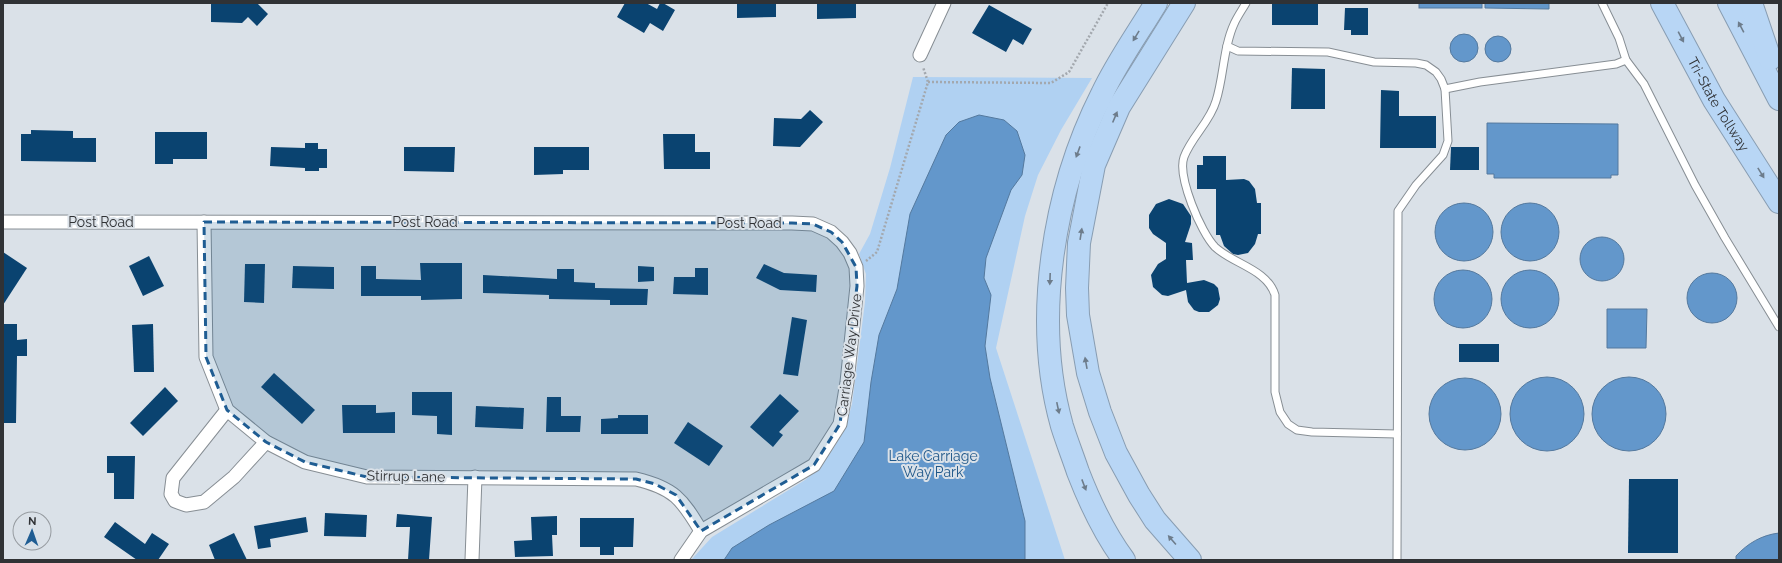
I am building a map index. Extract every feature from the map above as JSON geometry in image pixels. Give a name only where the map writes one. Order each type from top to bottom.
[{"type":"highway","points":[[1124,560],[1112,544],[1086,490],[1062,425],[1052,372],[1049,312],[1050,270],[1062,202],[1082,141],[1102,93],[1156,3]]},
{"type":"highway","points":[[1184,3],[1119,107],[1094,165],[1079,243],[1077,288],[1078,315],[1088,374],[1100,412],[1116,453],[1139,495],[1155,520],[1190,560]]},
{"type":"highway","name":"Tri-State Tollway","points":[[1662,3],[1714,100],[1779,202]]},
{"type":"highway","points":[[1729,3],[1779,99]]},
{"type":"highway","points":[[1751,3],[1779,85]]},
{"type":"street","points":[[920,55],[944,3]]},
{"type":"street","name":"Post Road","points":[[3,222],[792,223],[813,224],[831,232],[842,242]]},
{"type":"street","name":"Stirrup Lane","points":[[204,222],[206,357],[227,410],[266,442],[305,462],[367,477],[636,479],[655,484],[676,495],[687,508],[701,531]]},
{"type":"street","name":"Carriage Way Drive","points":[[681,560],[701,531],[814,465],[840,424],[847,382],[857,286],[856,267],[842,242]]},
{"type":"street","points":[[227,410],[173,478],[171,494],[175,501],[186,505],[204,502],[234,477],[266,442]]},
{"type":"street","points":[[472,560],[474,543],[475,477]]},
{"type":"lane","points":[[1246,3],[1234,24],[1213,112],[1184,157],[1183,173],[1187,192],[1205,232],[1213,245],[1226,256],[1261,276],[1272,285],[1275,295],[1275,392],[1280,412],[1288,424],[1297,430],[1312,432],[1397,434]]},
{"type":"lane","points":[[1602,3],[1619,38],[1626,60],[1644,84],[1702,198],[1779,327]]},
{"type":"lane","points":[[1228,46],[1238,51],[1328,52],[1374,62],[1416,63],[1426,66],[1436,72],[1445,89],[1448,141],[1443,155],[1416,185],[1398,211],[1397,560]]},
{"type":"lane","points":[[1445,89],[1480,82],[1616,64],[1626,60]]},
{"type":"path","points":[[928,82],[1051,83],[1069,72],[1108,3]]},
{"type":"path","points":[[856,267],[877,252],[928,82],[920,55]]},
{"type":"highlighted area","points":[[204,222],[792,223],[813,224],[831,232],[842,242],[856,267],[857,286],[840,424],[814,465],[701,531],[676,495],[655,484],[636,479],[367,477],[305,462],[266,442],[227,410],[206,357]]},
{"type":"green space","name":"Lake Carriage Way Park","points":[[913,77],[1092,78],[1061,130],[1038,175],[1025,216],[996,348],[1065,560],[691,560],[712,537],[805,480],[817,470],[833,449],[845,429],[852,404],[865,302],[866,274],[859,254],[870,234],[890,168]]},
{"type":"shaded area","points":[[1419,3],[1482,3],[1482,8],[1419,8]]},
{"type":"shaded area","points":[[1485,3],[1549,3],[1549,9],[1485,8]]},
{"type":"shaded area","points":[[1464,34],[1474,38],[1478,48],[1474,58],[1464,62],[1454,58],[1450,48],[1454,38]]},
{"type":"shaded area","points":[[1498,36],[1507,40],[1511,49],[1507,58],[1498,62],[1489,58],[1485,49],[1489,40]]},
{"type":"shaded area","name":"Lake Carriage Way Park","points":[[979,115],[1004,120],[1017,131],[1025,155],[1022,175],[1011,190],[986,258],[984,278],[991,295],[985,346],[990,378],[1025,521],[1025,560],[724,560],[732,548],[769,525],[834,491],[864,442],[871,382],[879,335],[897,289],[910,214],[946,135],[959,122]]},
{"type":"shaded area","points":[[1487,123],[1618,124],[1618,175],[1611,175],[1611,178],[1494,178],[1494,174],[1487,174]]},
{"type":"shaded area","points":[[1464,203],[1475,205],[1488,216],[1491,221],[1493,232],[1491,243],[1480,256],[1475,259],[1464,261],[1453,259],[1440,248],[1437,243],[1435,232],[1437,221],[1448,208],[1453,205]]},
{"type":"shaded area","points":[[1530,203],[1546,208],[1554,216],[1559,232],[1554,248],[1546,256],[1530,261],[1514,256],[1506,248],[1501,232],[1506,216],[1514,208]]},
{"type":"shaded area","points":[[1598,237],[1606,237],[1618,243],[1624,255],[1624,263],[1618,275],[1606,281],[1598,281],[1586,275],[1580,263],[1580,255],[1586,243]]},
{"type":"shaded area","points":[[1463,270],[1474,272],[1487,283],[1490,288],[1492,299],[1490,310],[1479,323],[1474,326],[1463,328],[1452,326],[1439,315],[1436,310],[1434,299],[1436,288],[1447,275],[1452,272]]},
{"type":"shaded area","points":[[1530,270],[1541,272],[1554,283],[1557,288],[1559,299],[1557,310],[1546,323],[1541,326],[1530,328],[1519,326],[1506,315],[1503,310],[1501,299],[1503,288],[1514,275],[1519,272]]},
{"type":"shaded area","points":[[1712,273],[1726,277],[1733,284],[1737,298],[1733,312],[1726,319],[1712,323],[1698,319],[1691,312],[1687,298],[1691,284],[1698,277]]},
{"type":"shaded area","points":[[1607,309],[1647,309],[1646,348],[1607,348]]},
{"type":"shaded area","points":[[1540,377],[1554,377],[1568,383],[1578,393],[1584,407],[1584,421],[1578,435],[1568,445],[1554,451],[1540,451],[1526,445],[1516,435],[1510,421],[1510,407],[1516,393],[1526,383]]},
{"type":"shaded area","points":[[1622,377],[1636,377],[1650,383],[1660,393],[1666,407],[1666,421],[1660,435],[1650,445],[1636,451],[1622,451],[1608,445],[1598,435],[1592,421],[1592,407],[1598,393],[1608,383]]},
{"type":"shaded area","points":[[1458,378],[1472,378],[1479,380],[1491,388],[1499,400],[1501,414],[1499,428],[1491,440],[1479,448],[1472,450],[1458,450],[1451,448],[1439,440],[1431,428],[1429,421],[1429,407],[1431,400],[1439,388],[1451,380]]},
{"type":"shaded area","points":[[1779,533],[1779,560],[1736,560],[1736,556],[1745,547],[1761,538]]},
{"type":"building","points":[[211,3],[257,3],[268,14],[257,26],[248,17],[242,23],[211,22]]},
{"type":"building","points":[[625,3],[646,3],[657,9],[660,3],[663,3],[675,10],[663,31],[650,23],[644,33],[617,17]]},
{"type":"building","points":[[737,3],[776,3],[776,17],[737,18]]},
{"type":"building","points":[[817,3],[856,3],[856,18],[817,19]]},
{"type":"building","points":[[1272,3],[1318,3],[1318,25],[1272,25]]},
{"type":"building","points":[[989,5],[1032,29],[1023,45],[1013,39],[1006,52],[972,33]]},
{"type":"building","points":[[1345,8],[1368,8],[1368,35],[1351,35],[1351,30],[1344,30]]},
{"type":"building","points":[[1292,68],[1325,69],[1325,109],[1291,109]]},
{"type":"building","points":[[1381,90],[1399,91],[1399,116],[1436,116],[1436,148],[1380,148]]},
{"type":"building","points":[[810,110],[823,122],[800,147],[773,146],[774,118],[801,119]]},
{"type":"building","points":[[31,130],[73,131],[73,138],[96,138],[96,162],[21,161],[21,134],[31,134]]},
{"type":"building","points":[[155,132],[207,132],[207,159],[173,159],[173,164],[155,164]]},
{"type":"building","points":[[663,134],[695,134],[695,152],[710,152],[710,169],[664,169]]},
{"type":"building","points":[[305,143],[318,143],[318,149],[327,149],[327,168],[319,168],[319,171],[305,171],[305,168],[270,166],[271,147],[305,148]]},
{"type":"building","points":[[404,147],[455,147],[454,172],[404,171]]},
{"type":"building","points":[[534,147],[589,147],[589,170],[563,170],[563,174],[534,175]]},
{"type":"building","points":[[1451,147],[1479,147],[1479,170],[1450,170]]},
{"type":"building","points":[[1203,156],[1226,156],[1226,180],[1244,179],[1249,181],[1255,189],[1257,203],[1261,203],[1261,234],[1258,234],[1255,244],[1248,253],[1238,255],[1233,254],[1224,246],[1220,235],[1216,235],[1216,189],[1197,189],[1197,165],[1203,165]]},
{"type":"building","points":[[1169,199],[1183,204],[1191,216],[1191,224],[1185,242],[1192,243],[1193,260],[1186,260],[1187,283],[1204,280],[1214,284],[1218,288],[1220,299],[1218,305],[1209,312],[1199,312],[1194,310],[1188,302],[1186,290],[1168,296],[1162,295],[1153,287],[1151,275],[1158,264],[1166,259],[1166,243],[1153,234],[1149,228],[1149,215],[1156,204]]},
{"type":"building","points":[[3,252],[27,268],[3,305]]},
{"type":"building","points":[[149,256],[164,286],[143,296],[129,266]]},
{"type":"building","points":[[420,263],[462,263],[462,299],[421,300],[421,296],[361,296],[361,266],[376,266],[376,279],[421,280]]},
{"type":"building","points":[[245,264],[265,264],[264,303],[244,302]]},
{"type":"building","points":[[764,264],[784,273],[817,275],[816,292],[780,290],[756,278]]},
{"type":"building","points":[[293,266],[334,267],[334,289],[292,288]]},
{"type":"building","points":[[638,266],[654,267],[654,281],[638,282]]},
{"type":"building","points":[[695,268],[708,268],[708,295],[673,294],[674,277],[695,277]]},
{"type":"building","points":[[557,269],[574,269],[574,282],[595,283],[595,288],[648,289],[647,305],[610,305],[610,300],[549,299],[549,295],[483,293],[483,275],[557,279]]},
{"type":"building","points":[[792,317],[807,320],[798,376],[783,374]]},
{"type":"building","points":[[3,324],[17,324],[17,340],[27,339],[27,356],[17,356],[16,423],[3,423]]},
{"type":"building","points":[[153,324],[154,372],[134,372],[132,325]]},
{"type":"building","points":[[1459,344],[1499,344],[1499,362],[1459,362]]},
{"type":"building","points":[[274,373],[315,410],[302,424],[261,387]]},
{"type":"building","points":[[165,387],[178,401],[143,436],[130,423]]},
{"type":"building","points":[[412,392],[452,392],[452,435],[437,434],[437,416],[412,415]]},
{"type":"building","points":[[780,394],[799,411],[779,432],[783,435],[773,447],[750,427]]},
{"type":"building","points":[[547,397],[561,397],[561,416],[581,416],[580,432],[546,432]]},
{"type":"building","points":[[342,405],[376,405],[376,413],[395,412],[395,433],[343,433]]},
{"type":"building","points":[[476,406],[524,408],[523,429],[475,427]]},
{"type":"building","points":[[618,415],[648,415],[648,434],[601,434],[601,419],[618,418]]},
{"type":"building","points":[[688,422],[723,446],[709,466],[674,443]]},
{"type":"building","points":[[107,456],[135,456],[134,499],[114,499],[114,473],[107,473]]},
{"type":"building","points":[[1629,479],[1678,479],[1678,553],[1628,553]]},
{"type":"building","points":[[325,513],[367,515],[366,537],[324,536]]},
{"type":"building","points":[[397,514],[432,517],[429,560],[408,560],[410,527],[396,527]]},
{"type":"building","points":[[557,516],[557,535],[552,535],[553,556],[515,557],[514,541],[532,540],[531,517]]},
{"type":"building","points":[[306,517],[308,532],[270,539],[271,547],[258,549],[254,526]]},
{"type":"building","points":[[580,518],[634,518],[633,547],[614,547],[614,555],[600,555],[600,547],[580,547]]},
{"type":"building","points":[[115,522],[145,544],[152,533],[169,544],[158,560],[137,560],[104,537]]},
{"type":"building","points":[[234,533],[247,560],[215,560],[209,545]]}]
